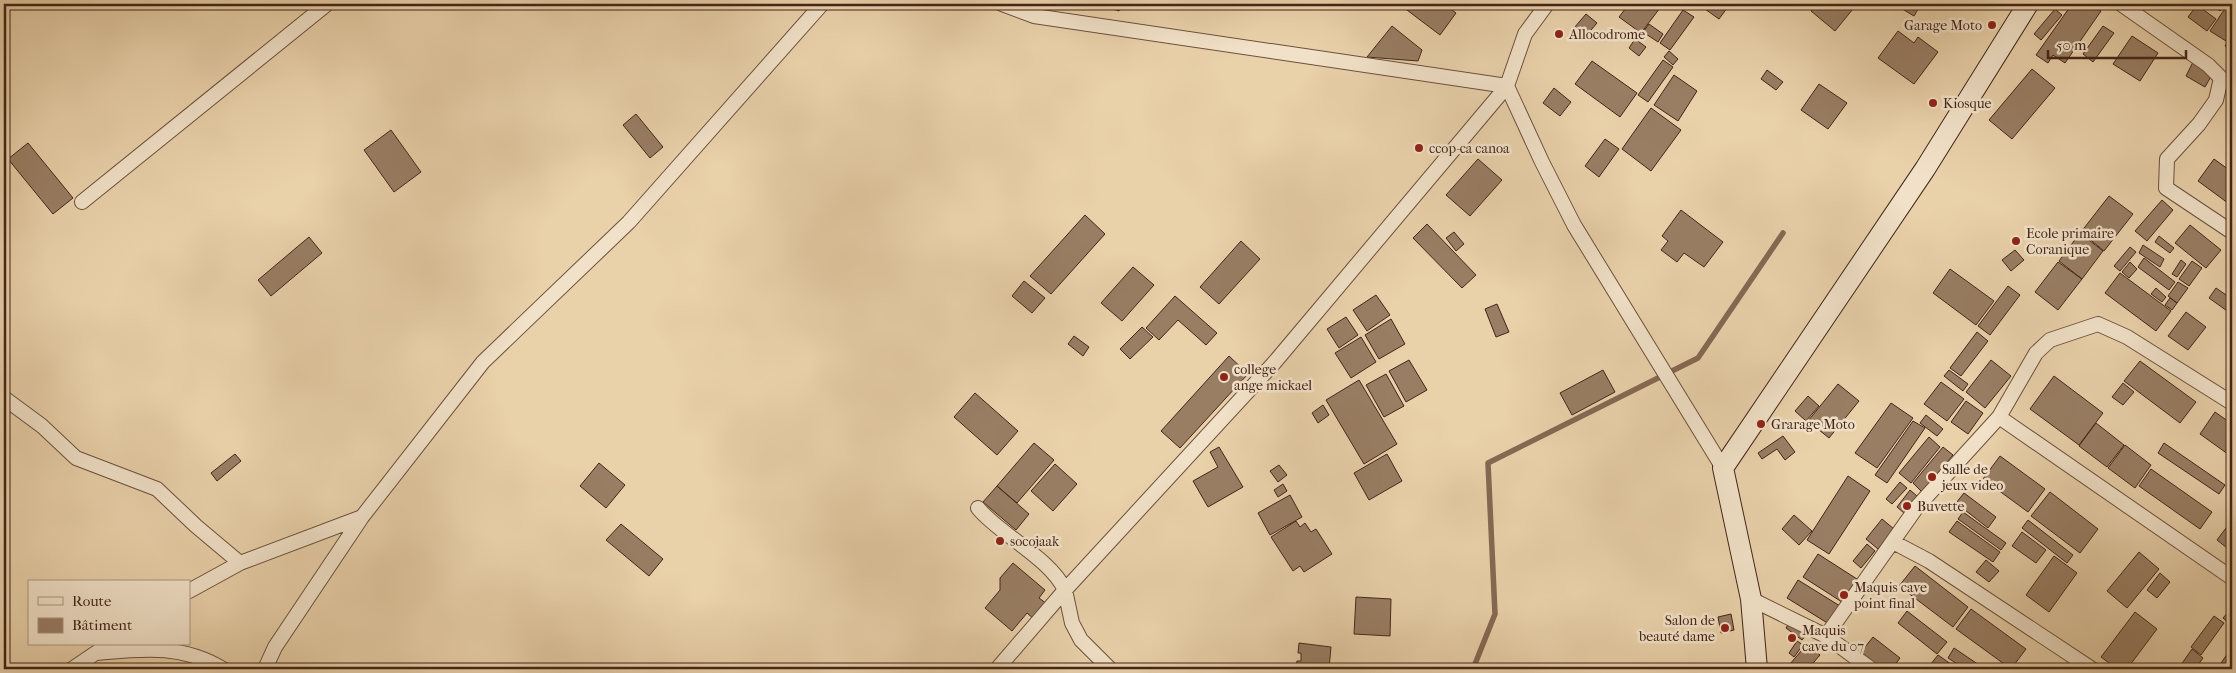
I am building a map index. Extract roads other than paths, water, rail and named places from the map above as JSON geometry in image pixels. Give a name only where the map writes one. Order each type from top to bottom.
[{"type":"main road","points":[[1757,669],[1751,598],[1723,468],[1925,169],[2028,4]]},
{"type":"street","points":[[82,202],[327,4]]},
{"type":"street","points":[[265,669],[275,647],[362,517],[483,362],[629,222],[822,4]]},
{"type":"street","points":[[1002,4],[1034,16],[1507,86]]},
{"type":"street","points":[[997,669],[1065,590],[1274,363],[1507,86],[1524,34],[1547,4]]},
{"type":"street","points":[[2122,4],[2208,65],[2226,81],[2216,100],[2199,124],[2167,159],[2166,188],[2232,232]]},
{"type":"street","points":[[1507,86],[1574,224],[1723,468]]},
{"type":"street","points":[[1826,636],[1917,507],[2000,417],[2036,353],[2050,340],[2077,329],[2098,324],[2127,338],[2232,403]]},
{"type":"street","points":[[4,398],[42,426],[76,458],[157,489],[196,526],[240,563]]},
{"type":"street","points":[[2000,417],[2232,578]]},
{"type":"street","points":[[978,508],[988,520],[1023,544],[1061,581],[1065,590],[1072,623],[1081,640],[1110,669]]},
{"type":"street","points":[[190,590],[240,563],[362,517]]},
{"type":"street","points":[[1893,542],[1938,566],[2092,669]]},
{"type":"street","points":[[1751,598],[1826,636],[1871,669]]},
{"type":"street","points":[[72,669],[105,646]]},
{"type":"street","points":[[96,653],[167,650],[200,656],[223,669]]},
{"type":"waterway","points":[[1473,669],[1495,614],[1488,463],[1698,358],[1783,233]]},
{"type":"place","name":"Garage Moto","points":[[1992,25]]},
{"type":"place","name":"Allocodrome","points":[[1559,34]]},
{"type":"place","name":"Kiosque","points":[[1933,103]]},
{"type":"place","name":"ccop-ca canoa","points":[[1419,148]]},
{"type":"place","name":"Ecole primaire Coranique","points":[[2016,241]]},
{"type":"place","name":"college ange mickael","points":[[1224,377]]},
{"type":"place","name":"Grarage Moto","points":[[1761,424]]},
{"type":"place","name":"Salle de jeux video","points":[[1932,477]]},
{"type":"place","name":"Buvette","points":[[1907,506]]},
{"type":"place","name":"socojaak","points":[[1000,541]]},
{"type":"place","name":"Maquis cave point final","points":[[1844,595]]},
{"type":"place","name":"Salon de beauté dame","points":[[1725,628]]},
{"type":"place","name":"Maquis cave du 07","points":[[1792,638]]}]
